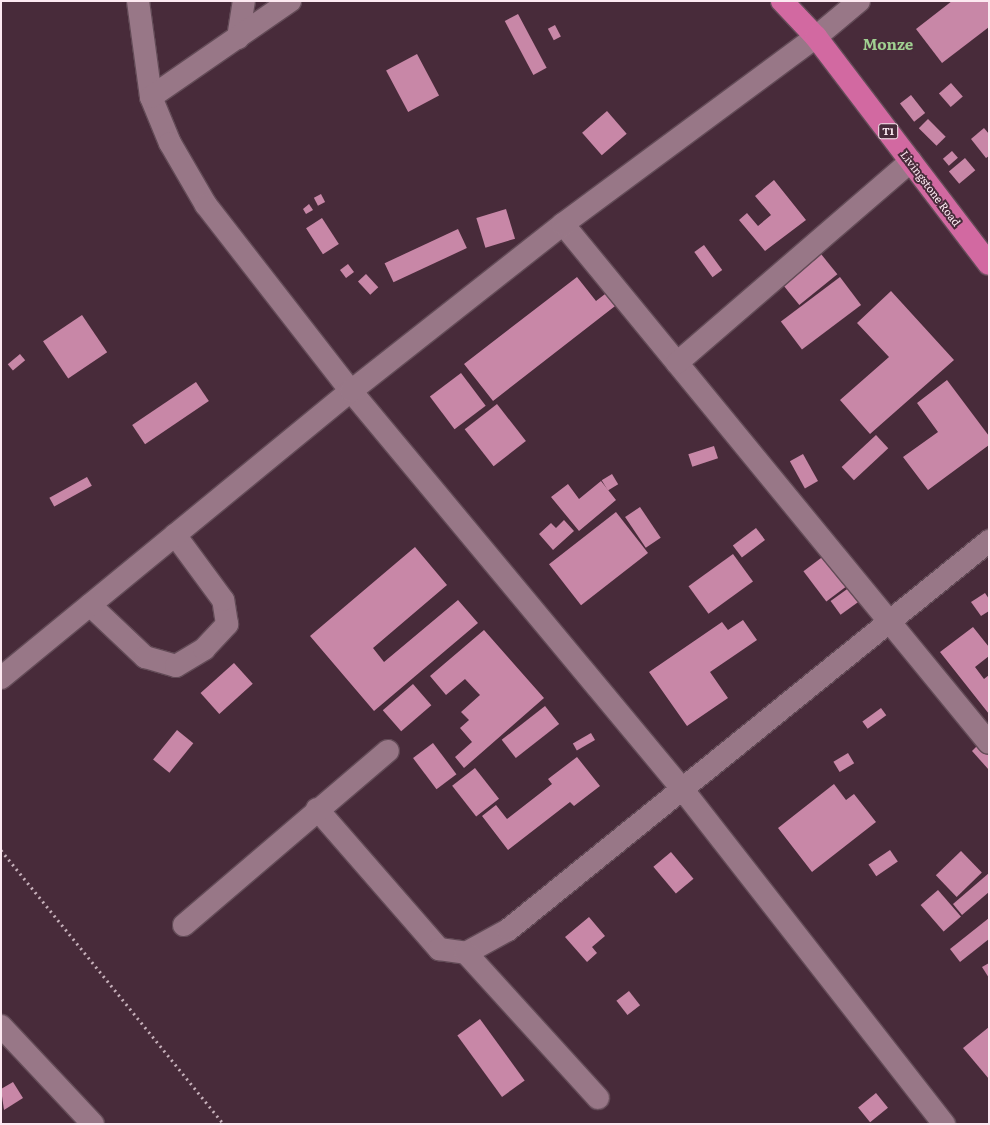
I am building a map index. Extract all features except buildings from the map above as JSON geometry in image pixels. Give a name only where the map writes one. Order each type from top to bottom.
[{"type":"highway","name":"Livingstone Road","points":[[782,1],[816,37],[989,264]]},
{"type":"street","points":[[138,1],[151,97],[170,143],[206,205],[351,391],[683,790],[944,1124]]},
{"type":"street","points":[[238,38],[244,1]]},
{"type":"street","points":[[151,97],[290,1]]},
{"type":"street","points":[[1,678],[351,391],[563,224],[816,37],[859,1]]},
{"type":"street","points":[[677,363],[911,161]]},
{"type":"street","points":[[563,224],[989,743]]},
{"type":"street","points":[[90,605],[145,657],[176,666],[204,648],[227,624],[223,600],[175,535]]},
{"type":"street","points":[[317,809],[439,949],[466,953],[508,930],[989,541]]},
{"type":"street","points":[[184,925],[317,809],[388,751]]},
{"type":"street","points":[[466,953],[598,1098]]},
{"type":"street","points":[[1,1026],[93,1124]]},
{"type":"railway","points":[[1,850],[224,1124]]},
{"type":"district","name":"Monze","points":[[888,44]]}]
